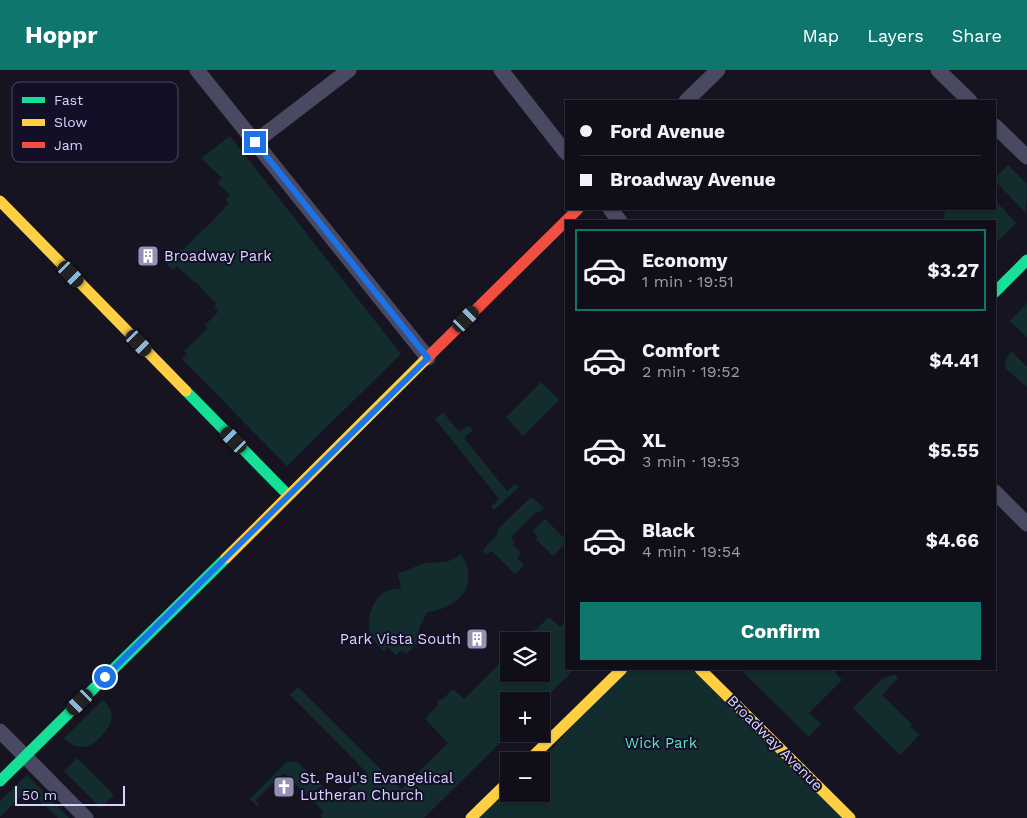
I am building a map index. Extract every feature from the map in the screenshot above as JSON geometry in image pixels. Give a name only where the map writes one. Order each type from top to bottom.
[{"type":"street","points":[[197,70],[428,358]]},
{"type":"street","points":[[255,142],[349,70]]},
{"type":"street","points":[[501,70],[565,152]]},
{"type":"street","points":[[687,100],[718,70]]},
{"type":"street","points":[[938,70],[969,100]]},
{"type":"street","points":[[996,127],[1027,157]]},
{"type":"street","points":[[0,201],[288,496]]},
{"type":"street","points":[[567,220],[577,210]]},
{"type":"street","points":[[611,210],[619,220]]},
{"type":"street","points":[[0,781],[565,222]]},
{"type":"street","points":[[996,291],[1027,260]]},
{"type":"street","points":[[996,493],[1027,524]]},
{"type":"street","points":[[537,752],[621,670]]},
{"type":"street","name":"Broadway Avenue","points":[[701,670],[850,818]]},
{"type":"street","points":[[0,731],[86,818]]},
{"type":"street","points":[[471,818],[500,790]]},
{"type":"green space","points":[[230,136],[401,354],[287,466],[182,359],[187,354],[184,351],[208,328],[205,325],[218,312],[214,307],[216,304],[196,282],[177,266],[173,270],[167,264],[181,249],[183,250],[205,229],[229,203],[226,200],[230,195],[217,183],[222,178],[201,158]]},
{"type":"green space","points":[[1008,165],[1027,184],[1026,213],[996,182],[996,177]]},
{"type":"green space","points":[[996,201],[1016,223],[996,243],[996,220],[944,220],[945,210],[996,210]]},
{"type":"green space","points":[[1027,303],[1027,337],[1010,321]]},
{"type":"green space","points":[[1011,351],[1027,367],[1027,387],[1005,368],[1006,359]]},
{"type":"green space","points":[[541,382],[559,400],[523,436],[506,417]]},
{"type":"green space","points":[[443,412],[459,432],[467,426],[471,427],[472,431],[464,438],[507,491],[515,484],[518,486],[494,510],[491,507],[499,499],[435,419]]},
{"type":"green space","points":[[530,498],[534,499],[544,508],[538,513],[536,512],[511,537],[515,542],[513,545],[521,553],[517,558],[524,565],[515,574],[492,551],[486,555],[483,550],[496,536],[499,528]]},
{"type":"green space","points":[[545,519],[565,539],[565,547],[563,546],[553,556],[536,539],[538,537],[533,531]]},
{"type":"green space","points":[[461,554],[468,573],[466,589],[462,595],[450,605],[427,612],[419,631],[419,642],[406,654],[402,650],[396,655],[388,647],[384,652],[372,638],[369,627],[370,615],[377,599],[386,591],[401,589],[398,573],[422,564],[451,560]]},
{"type":"green space","points":[[549,617],[560,627],[565,622],[565,670],[574,670],[550,693],[500,692],[501,742],[424,818],[322,818],[320,816],[324,812],[284,773],[256,800],[259,804],[257,806],[250,799],[286,762],[298,762],[337,801],[366,772],[290,695],[298,687],[401,789],[448,743],[425,719],[438,705],[437,703],[440,699],[442,700],[453,689],[464,699],[500,663],[500,682],[550,682],[550,632],[531,632],[534,629],[536,630]]},
{"type":"green space","name":"Wick Park","points":[[621,670],[701,670],[850,818],[471,818],[500,800],[500,802],[550,802],[549,752]]},
{"type":"green space","points":[[741,670],[838,670],[835,673],[842,680],[809,713],[821,724],[809,737]]},
{"type":"green space","points":[[895,674],[898,678],[882,695],[912,724],[910,726],[919,735],[900,755],[853,708],[882,679]]},
{"type":"green space","points":[[103,700],[110,710],[112,718],[105,732],[95,742],[86,747],[81,747],[75,746],[64,738]]},
{"type":"green space","points":[[77,758],[114,795],[101,808],[64,771]]},
{"type":"green space","points":[[27,775],[69,818],[58,818],[28,789],[0,817],[0,801]]},
{"type":"traffic: fast","points":[[996,291],[1027,260]]},
{"type":"traffic: fast","points":[[186,391],[288,495]]},
{"type":"traffic: fast","points":[[0,781],[226,558]]},
{"type":"traffic: slow","points":[[0,201],[186,391]]},
{"type":"traffic: slow","points":[[226,558],[428,357]]},
{"type":"traffic: slow","points":[[537,752],[621,670]]},
{"type":"traffic: slow","points":[[701,670],[850,818]]},
{"type":"traffic: slow","points":[[471,818],[500,790]]},
{"type":"traffic: jam","points":[[567,220],[577,210]]},
{"type":"traffic: jam","points":[[428,357],[565,222]]},
{"type":"place","name":"Broadway Park","points":[[148,256]]},
{"type":"place","name":"Park Vista South","points":[[477,639]]},
{"type":"place","name":"St. Paul's Evangelical Lutheran Church","points":[[284,787]]},
{"type":"route","points":[[105,677],[428,358],[255,142]]}]
